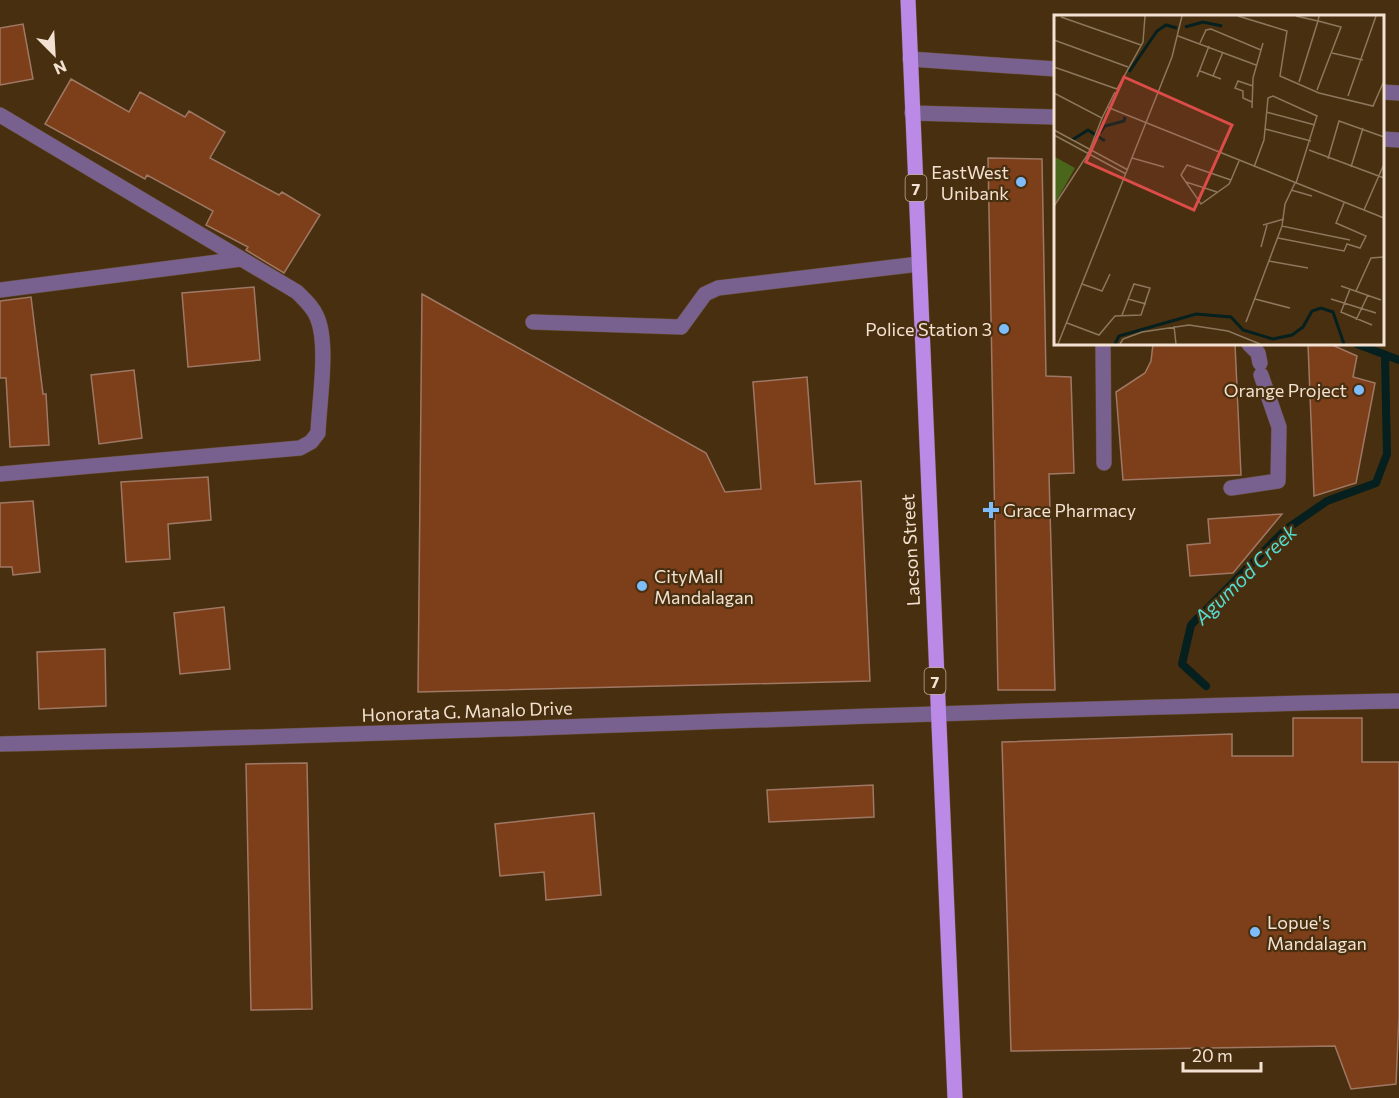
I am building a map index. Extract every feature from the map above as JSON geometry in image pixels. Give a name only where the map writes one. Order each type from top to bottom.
[{"type":"main road","name":"Lacson Street","points":[[908,0],[936,713],[954,1098]]},
{"type":"street","points":[[910,59],[1054,69]]},
{"type":"street","points":[[1384,92],[1399,93]]},
{"type":"street","points":[[912,113],[1054,117]]},
{"type":"street","points":[[0,115],[297,292],[311,306],[318,319],[322,356],[318,433],[311,442],[300,448],[0,474]]},
{"type":"street","points":[[1384,139],[1399,140]]},
{"type":"street","points":[[0,290],[241,259]]},
{"type":"street","points":[[533,322],[681,327],[705,294],[718,288],[919,264]]},
{"type":"street","points":[[1103,345],[1104,463]]},
{"type":"street","points":[[1231,488],[1278,481],[1279,427],[1259,356]]},
{"type":"street","name":"Honorata G. Manalo Drive","points":[[0,744],[338,736],[936,713],[1399,701]]},
{"type":"building","points":[[23,24],[33,79],[0,85],[0,28]]},
{"type":"building","points":[[71,79],[129,112],[140,92],[185,117],[189,111],[225,132],[210,158],[279,195],[282,192],[320,215],[284,273],[246,250],[248,247],[206,225],[213,211],[147,175],[145,179],[45,124]]},
{"type":"building","points":[[988,158],[1042,159],[1046,376],[1071,377],[1074,473],[1049,474],[1055,690],[998,690]]},
{"type":"building","points":[[254,287],[260,360],[188,367],[182,293]]},
{"type":"building","name":"CityMall Mandalagan","points":[[422,294],[706,453],[725,492],[761,489],[753,382],[807,377],[815,484],[861,481],[870,681],[418,692]]},
{"type":"building","points":[[31,297],[43,394],[46,394],[49,445],[10,447],[6,378],[0,378],[0,301]]},
{"type":"building","points":[[1153,345],[1235,345],[1241,475],[1123,480],[1116,392],[1145,373],[1151,361]]},
{"type":"building","points":[[1308,345],[1332,345],[1357,356],[1353,377],[1375,383],[1356,483],[1314,496]]},
{"type":"building","points":[[134,370],[142,438],[99,444],[91,375]]},
{"type":"building","points":[[208,477],[211,520],[168,524],[170,559],[126,562],[121,482]]},
{"type":"building","points":[[33,501],[40,572],[13,575],[12,567],[0,567],[0,503]]},
{"type":"building","points":[[1282,514],[1233,573],[1190,576],[1187,545],[1210,543],[1208,519]]},
{"type":"building","points":[[224,607],[230,669],[180,674],[174,613]]},
{"type":"building","points":[[105,649],[106,706],[39,709],[37,652]]},
{"type":"building","name":"Lopue's Mandalagan","points":[[1293,718],[1362,718],[1362,762],[1399,762],[1399,1016],[1396,1084],[1351,1089],[1335,1046],[1011,1051],[1002,742],[1232,734],[1232,756],[1293,756]]},
{"type":"building","points":[[307,763],[312,1009],[251,1010],[246,764]]},
{"type":"building","points":[[873,785],[874,817],[769,822],[767,790]]},
{"type":"building","points":[[594,813],[601,895],[546,900],[544,872],[500,876],[495,824]]},
{"type":"waterway","name":"Agumod Creek","points":[[1360,345],[1399,360]]},
{"type":"waterway","name":"Agumod Creek","points":[[1206,686],[1182,664],[1191,625],[1285,530],[1327,501],[1376,483],[1387,454],[1385,357]]},
{"type":"place","name":"EastWest Unibank","points":[[1021,182]]},
{"type":"place","name":"Police Station 3","points":[[1004,329]]},
{"type":"place","name":"Orange Project","points":[[1359,390]]},
{"type":"place","name":"Grace Pharmacy","points":[[991,510]]},
{"type":"place","name":"CityMall Mandalagan","points":[[642,586]]},
{"type":"place","name":"Lopue's Mandalagan","points":[[1255,932]]}]
